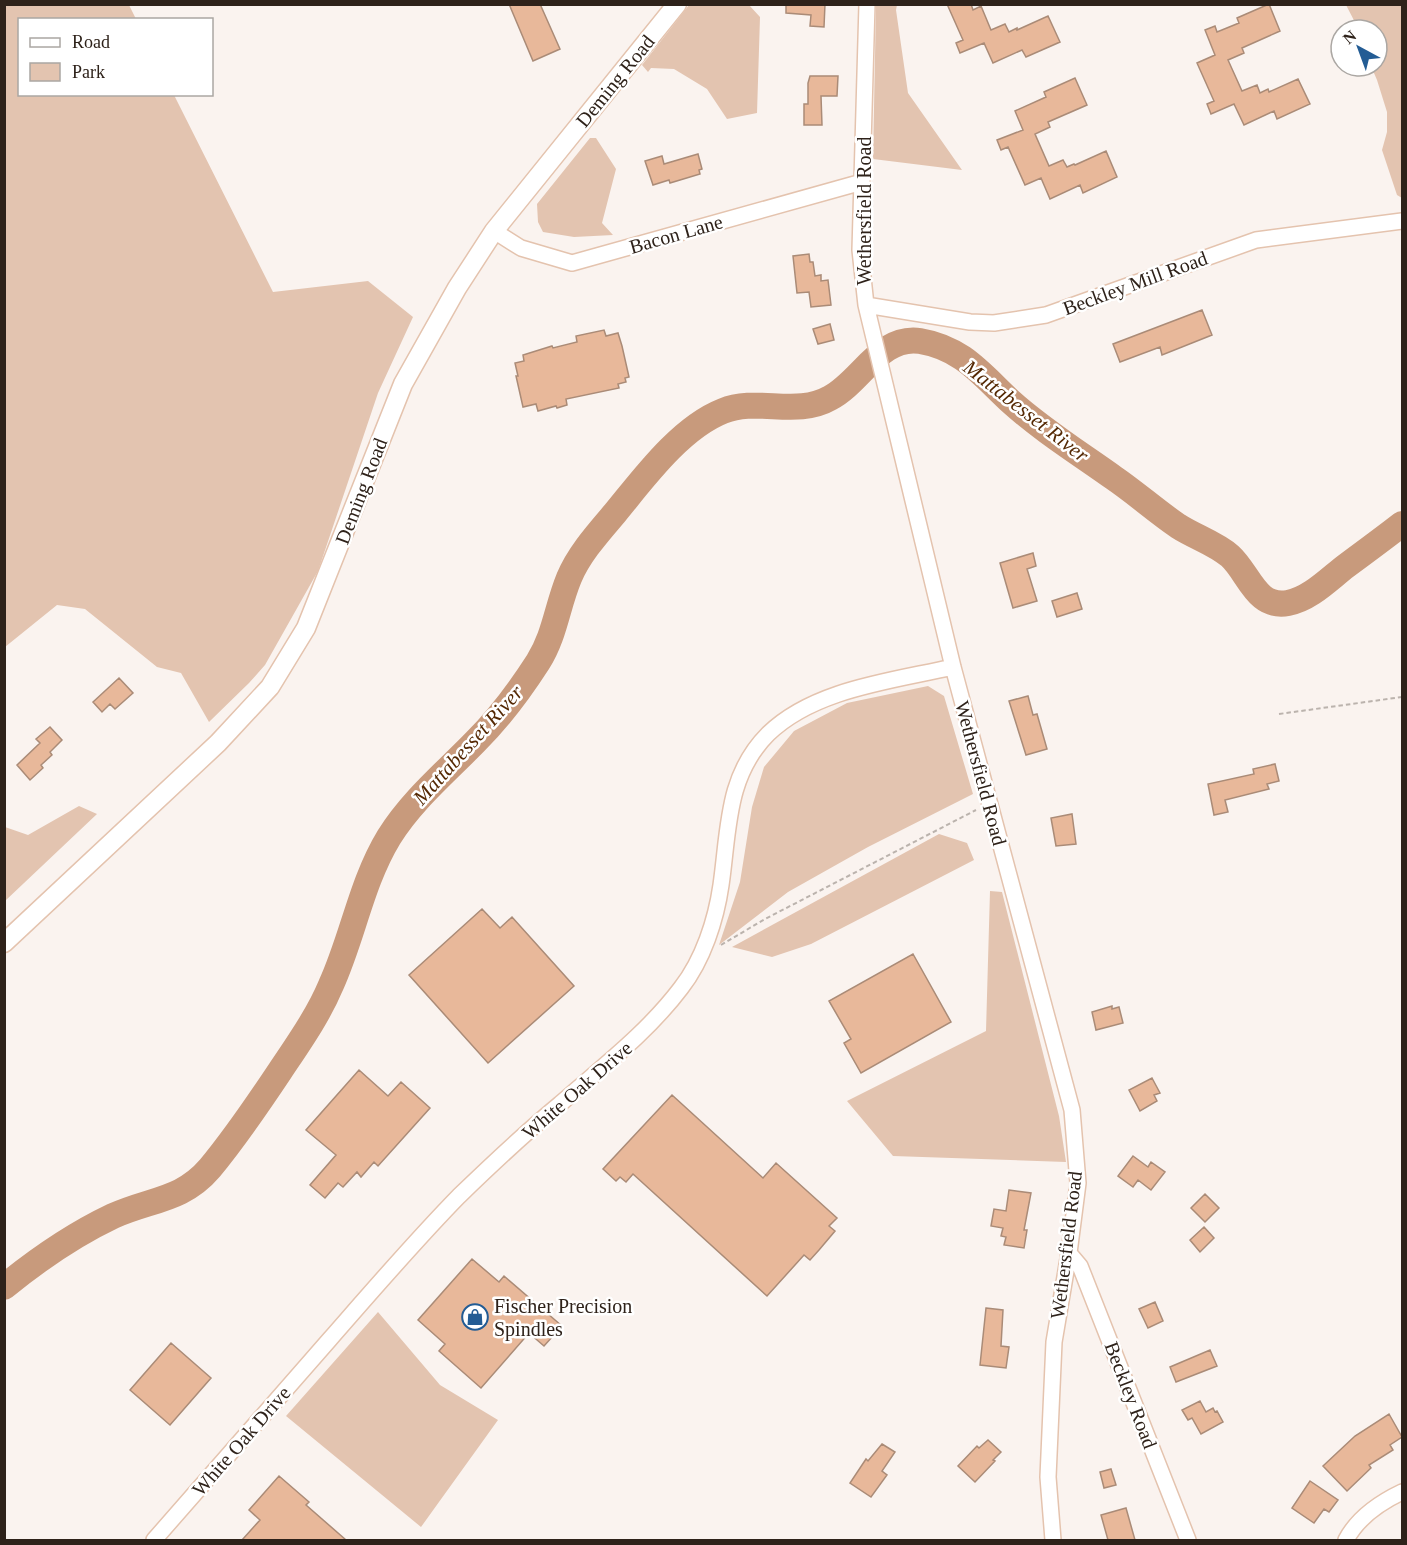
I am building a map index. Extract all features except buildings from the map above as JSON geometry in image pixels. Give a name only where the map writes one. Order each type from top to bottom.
[{"type":"main road","name":"Deming Road","points":[[4,943],[218,744],[270,687],[306,628],[403,384],[457,288],[494,231],[677,4]]},
{"type":"street","name":"Wethersfield Road","points":[[867,4],[860,250],[867,305],[952,667],[1072,1110],[1078,1183],[1054,1342],[1048,1477],[1053,1540]]},
{"type":"street","name":"Bacon Lane","points":[[494,231],[521,248],[572,263],[862,182]]},
{"type":"street","name":"Beckley Mill Road","points":[[867,305],[970,322],[1015,321],[1046,315],[1256,240],[1402,221]]},
{"type":"street","name":"White Oak Drive","points":[[154,1540],[363,1301],[458,1197],[512,1146],[658,1018],[684,985],[700,955],[714,915],[721,886],[733,793],[748,760],[766,736],[788,717],[813,703],[848,691],[952,667]]},
{"type":"street","name":"Beckley Road","points":[[1069,1253],[1080,1266],[1188,1540]]},
{"type":"street","points":[[1347,1540],[1365,1515],[1386,1499],[1402,1492]]},
{"type":"path","points":[[1278,714],[1402,697]]},
{"type":"path","points":[[719,945],[988,804]]},
{"type":"green space","points":[[5,4],[129,5],[136,18],[18,18],[18,96],[175,96],[273,292],[368,281],[413,317],[378,393],[318,571],[265,665],[209,722],[181,673],[157,667],[85,609],[57,605],[5,647]]},
{"type":"green space","points":[[689,5],[749,5],[760,17],[757,113],[727,119],[707,89],[674,69],[651,68],[648,72],[642,65]]},
{"type":"green space","points":[[876,5],[897,5],[908,93],[962,170],[873,159]]},
{"type":"green space","points":[[1346,5],[1402,5],[1402,198],[1397,195],[1382,150],[1387,132],[1387,112],[1376,78],[1389,78],[1389,18],[1353,18]]},
{"type":"green space","points":[[590,138],[596,138],[616,169],[602,223],[613,235],[574,237],[543,232],[538,222],[537,204]]},
{"type":"green space","points":[[928,686],[944,696],[973,794],[868,847],[788,892],[719,945],[740,882],[752,807],[764,767],[794,731],[847,703]]},
{"type":"green space","points":[[79,806],[97,814],[5,901],[5,827],[28,835]]},
{"type":"green space","points":[[939,834],[967,843],[974,860],[811,944],[772,957],[732,947]]},
{"type":"green space","points":[[990,891],[1002,892],[1059,1116],[1066,1162],[893,1156],[847,1101],[986,1031]]},
{"type":"green space","points":[[378,1312],[440,1385],[498,1420],[421,1527],[286,1416]]},
{"type":"waterway","name":"Mattabesset River","points":[[4,1287],[57,1248],[99,1223],[188,1187],[199,1179],[219,1157],[301,1040],[320,1008],[339,967],[371,873],[389,837],[419,799],[485,732],[524,683],[544,652],[569,578],[589,544],[663,456],[692,429],[707,419],[736,407],[791,407],[817,403],[841,391],[882,352],[893,345],[906,341],[920,341],[935,344],[959,356],[1048,432],[1178,526],[1224,551],[1237,563],[1254,588],[1268,601],[1288,603],[1304,597],[1402,524]]},
{"type":"place","name":"Fischer Precision Spindles","points":[[475,1317]]}]
